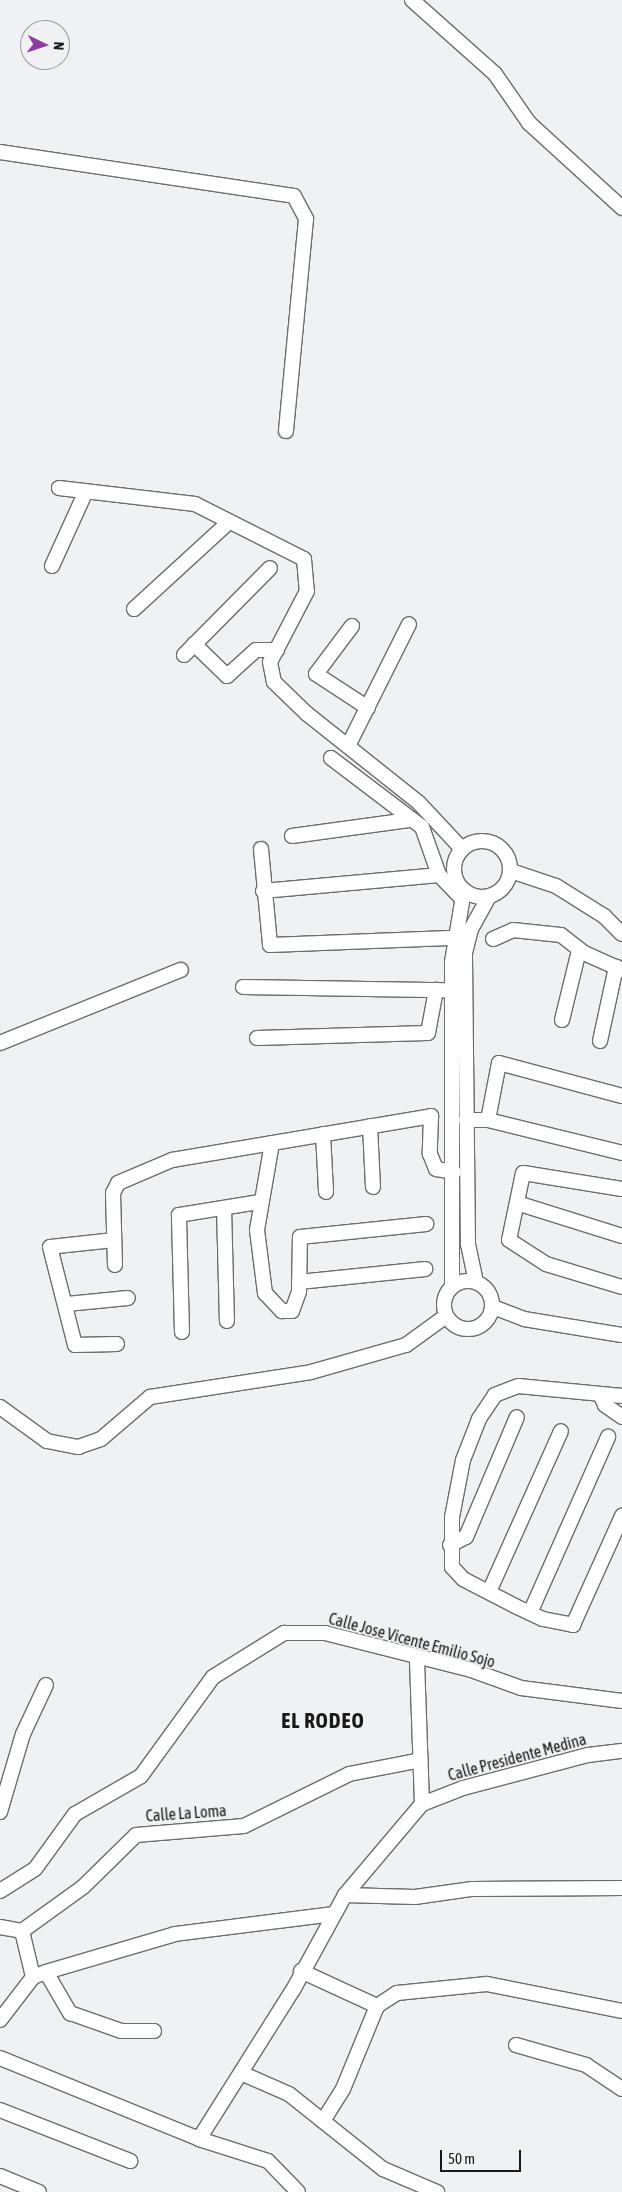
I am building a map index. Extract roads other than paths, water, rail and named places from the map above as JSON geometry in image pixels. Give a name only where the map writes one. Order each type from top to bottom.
[{"type":"street","points":[[412,0],[495,74],[528,123],[622,208]]},
{"type":"street","points":[[0,152],[294,196],[300,203],[306,229],[286,431]]},
{"type":"street","points":[[59,488],[195,504],[304,559],[307,591],[270,662],[274,682],[348,746],[419,803],[462,849]]},
{"type":"street","points":[[52,566],[86,491]]},
{"type":"street","points":[[134,609],[229,522]]},
{"type":"street","points":[[184,655],[270,568]]},
{"type":"street","points":[[348,746],[409,624]]},
{"type":"street","points":[[352,626],[316,674],[368,708]]},
{"type":"street","points":[[194,644],[228,676],[256,650],[277,650]]},
{"type":"street","points":[[331,758],[389,799],[409,820],[422,827],[440,875],[463,895],[489,897]]},
{"type":"street","points":[[292,836],[409,820]]},
{"type":"street","points":[[489,842],[505,852],[511,871],[504,887],[489,897],[471,929],[465,954],[468,1244],[476,1282],[489,1291],[493,1307],[487,1322],[473,1329],[457,1327],[446,1316],[444,1300],[452,1286],[454,1172],[452,991],[456,938],[463,895],[454,866],[462,849],[489,842]]},
{"type":"street","points":[[261,849],[263,891],[270,945],[456,938]]},
{"type":"street","points":[[511,871],[556,886],[604,916],[622,934]]},
{"type":"street","points":[[263,891],[440,875]]},
{"type":"street","points":[[493,939],[513,930],[537,930],[561,935],[579,950],[620,969],[600,1041]]},
{"type":"street","points":[[562,1020],[579,950]]},
{"type":"street","points":[[0,1043],[181,970]]},
{"type":"street","points":[[243,987],[452,991]]},
{"type":"street","points":[[257,1038],[428,1033],[436,990]]},
{"type":"street","points":[[488,1120],[499,1063],[622,1096]]},
{"type":"street","points":[[115,1264],[113,1193],[118,1183],[172,1160],[431,1116],[430,1154],[436,1169],[454,1172]]},
{"type":"street","points":[[466,1120],[488,1120],[622,1153]]},
{"type":"street","points":[[370,1126],[373,1187]]},
{"type":"street","points":[[323,1134],[326,1192]]},
{"type":"street","points":[[272,1143],[259,1202],[257,1230],[266,1293],[282,1310],[292,1310],[299,1282],[300,1238],[426,1224]]},
{"type":"street","points":[[622,1189],[523,1173],[520,1204],[508,1240],[546,1264],[622,1287]]},
{"type":"street","points":[[182,1332],[179,1214],[259,1202]]},
{"type":"street","points":[[520,1204],[622,1236]]},
{"type":"street","points":[[224,1208],[226,1321]]},
{"type":"street","points":[[114,1240],[50,1247],[67,1304],[76,1345],[117,1344]]},
{"type":"street","points":[[299,1282],[425,1269]]},
{"type":"street","points":[[452,1286],[476,1282]]},
{"type":"street","points":[[67,1304],[128,1298]]},
{"type":"street","points":[[493,1307],[524,1319],[622,1336]]},
{"type":"street","points":[[0,1406],[47,1441],[78,1447],[101,1439],[150,1398],[311,1372],[406,1345],[446,1316]]},
{"type":"street","points":[[622,1396],[601,1396],[518,1386],[495,1395],[467,1446],[450,1545],[454,1571],[530,1613],[562,1625],[578,1622],[622,1516]]},
{"type":"street","points":[[601,1396],[605,1405],[622,1417]]},
{"type":"street","points":[[450,1545],[466,1537],[517,1417]]},
{"type":"street","points":[[489,1592],[561,1431]]},
{"type":"street","points":[[530,1613],[608,1438]]},
{"type":"street","name":"Calle Jose Vicente Emilio Sojo","points":[[0,1890],[35,1869],[75,1814],[141,1776],[213,1677],[272,1638],[298,1630],[325,1633],[417,1660],[471,1670],[521,1688],[622,1701]]},
{"type":"street","points":[[199,2139],[241,2073],[345,1895],[422,1804],[417,1660]]},
{"type":"street","points":[[0,1812],[23,1734],[46,1685]]},
{"type":"street","name":"Calle Presidente Medina","points":[[422,1804],[463,1788],[588,1755],[622,1751]]},
{"type":"street","name":"Calle La Loma","points":[[22,1931],[83,1887],[136,1835],[244,1826],[349,1774],[421,1760]]},
{"type":"street","points":[[345,1895],[415,1898],[472,1889],[622,1888]]},
{"type":"street","points":[[0,2020],[40,1974],[174,1934],[333,1914]]},
{"type":"street","points":[[0,1927],[22,1931],[40,1974],[70,2013],[121,2031],[154,2031]]},
{"type":"street","points":[[301,1972],[377,2006]]},
{"type":"street","points":[[322,2121],[343,2089],[377,2006],[397,1994],[486,1984],[622,2011]]},
{"type":"street","points":[[516,2045],[586,2065],[622,2089]]},
{"type":"street","points":[[0,2058],[199,2139],[268,2161],[298,2192]]},
{"type":"street","points":[[241,2073],[289,2094],[382,2169],[437,2192]]},
{"type":"street","points":[[0,2110],[130,2161]]},
{"type":"street","points":[[0,2176],[38,2192]]},
{"type":"district","name":"EL RODEO","points":[[323,1720]]}]
